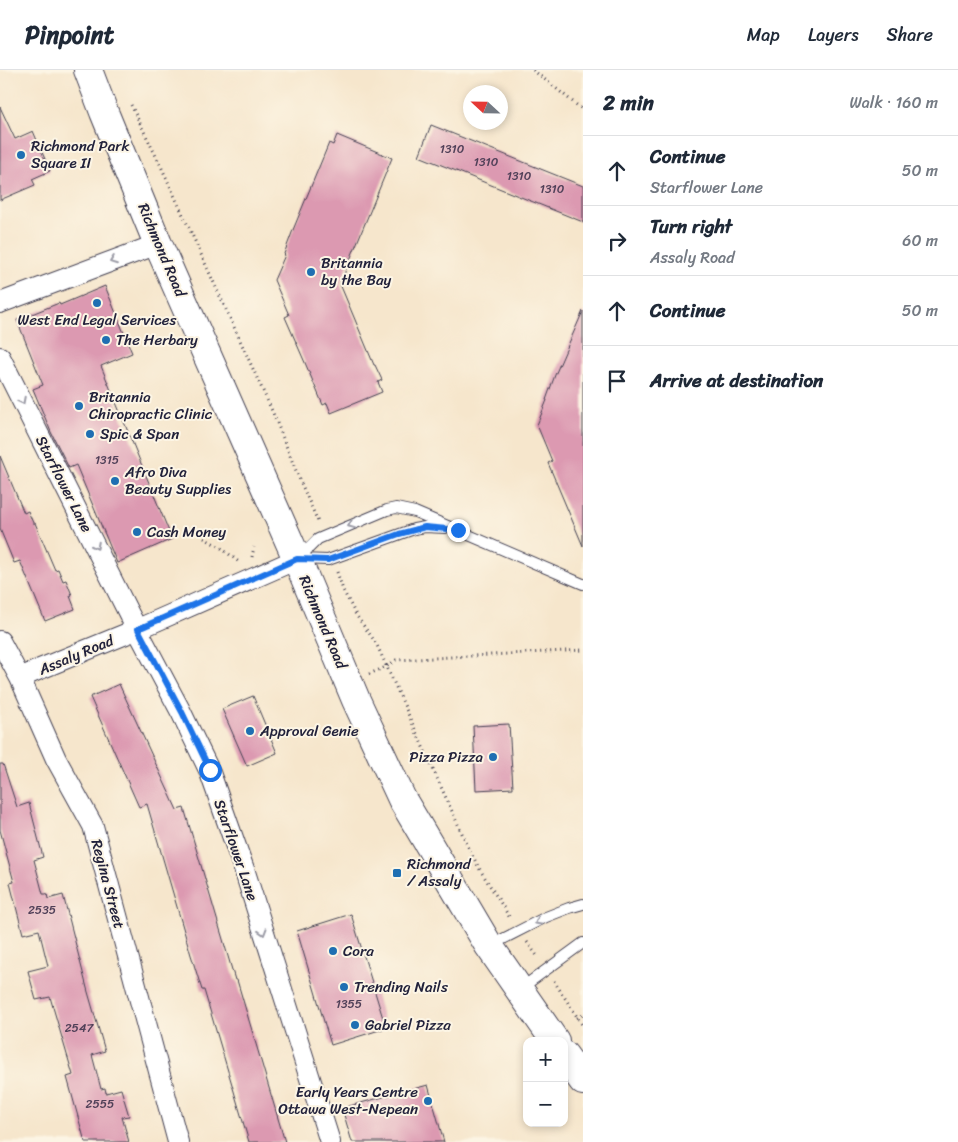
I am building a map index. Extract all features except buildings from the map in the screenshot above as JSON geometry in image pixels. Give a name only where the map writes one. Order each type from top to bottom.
[{"type":"main road","name":"Richmond Road","points":[[88,70],[158,244],[297,559],[356,700],[402,799],[490,946],[552,1037]]},
{"type":"main road","points":[[568,1060],[583,1081]]},
{"type":"street","points":[[0,303],[158,244]]},
{"type":"street","name":"Starflower Lane","points":[[0,357],[210,770],[245,872],[330,1142]]},
{"type":"street","name":"Assaly Road","points":[[20,678],[138,629],[297,559]]},
{"type":"street","name":"Regina Street","points":[[0,641],[20,678],[56,759],[93,826],[178,1142]]},
{"type":"lane","points":[[297,559],[318,539],[396,508],[415,512],[583,584]]},
{"type":"lane","points":[[297,559],[328,560],[399,534],[425,527],[458,530]]},
{"type":"lane","points":[[490,946],[546,917],[583,904]]},
{"type":"lane","points":[[519,990],[583,943]]},
{"type":"path","points":[[533,70],[583,110]]},
{"type":"path","points":[[131,105],[241,342],[312,506]]},
{"type":"path","points":[[204,538],[220,547],[246,567]]},
{"type":"path","points":[[343,590],[356,615],[376,643],[470,851],[495,896],[547,970],[583,1026]]},
{"type":"path","points":[[367,675],[396,660],[583,650]]},
{"type":"path","points":[[577,1018],[583,1015]]},
{"type":"place","name":"Richmond Park Square II","points":[[21,155]]},
{"type":"place","name":"Britannia by the Bay","points":[[311,272]]},
{"type":"place","name":"West End Legal Services","points":[[97,303]]},
{"type":"place","name":"The Herbary","points":[[106,340]]},
{"type":"place","name":"Britannia Chiropractic Clinic","points":[[79,406]]},
{"type":"place","name":"Spic & Span","points":[[90,434]]},
{"type":"place","name":"Afro Diva Beauty Supplies","points":[[115,481]]},
{"type":"place","name":"Cash Money","points":[[137,532]]},
{"type":"place","name":"Approval Genie","points":[[250,731]]},
{"type":"place","name":"Pizza Pizza","points":[[493,757]]},
{"type":"place","name":"Richmond / Assaly","points":[[397,873]]},
{"type":"place","name":"Cora","points":[[333,951]]},
{"type":"place","name":"Trending Nails","points":[[344,987]]},
{"type":"place","name":"Gabriel Pizza","points":[[355,1025]]},
{"type":"place","name":"Early Years Centre Ottawa West-Nepean","points":[[428,1101]]},
{"type":"route","points":[[210,770],[138,629],[297,559],[328,560],[399,534],[425,527],[458,530]]}]
